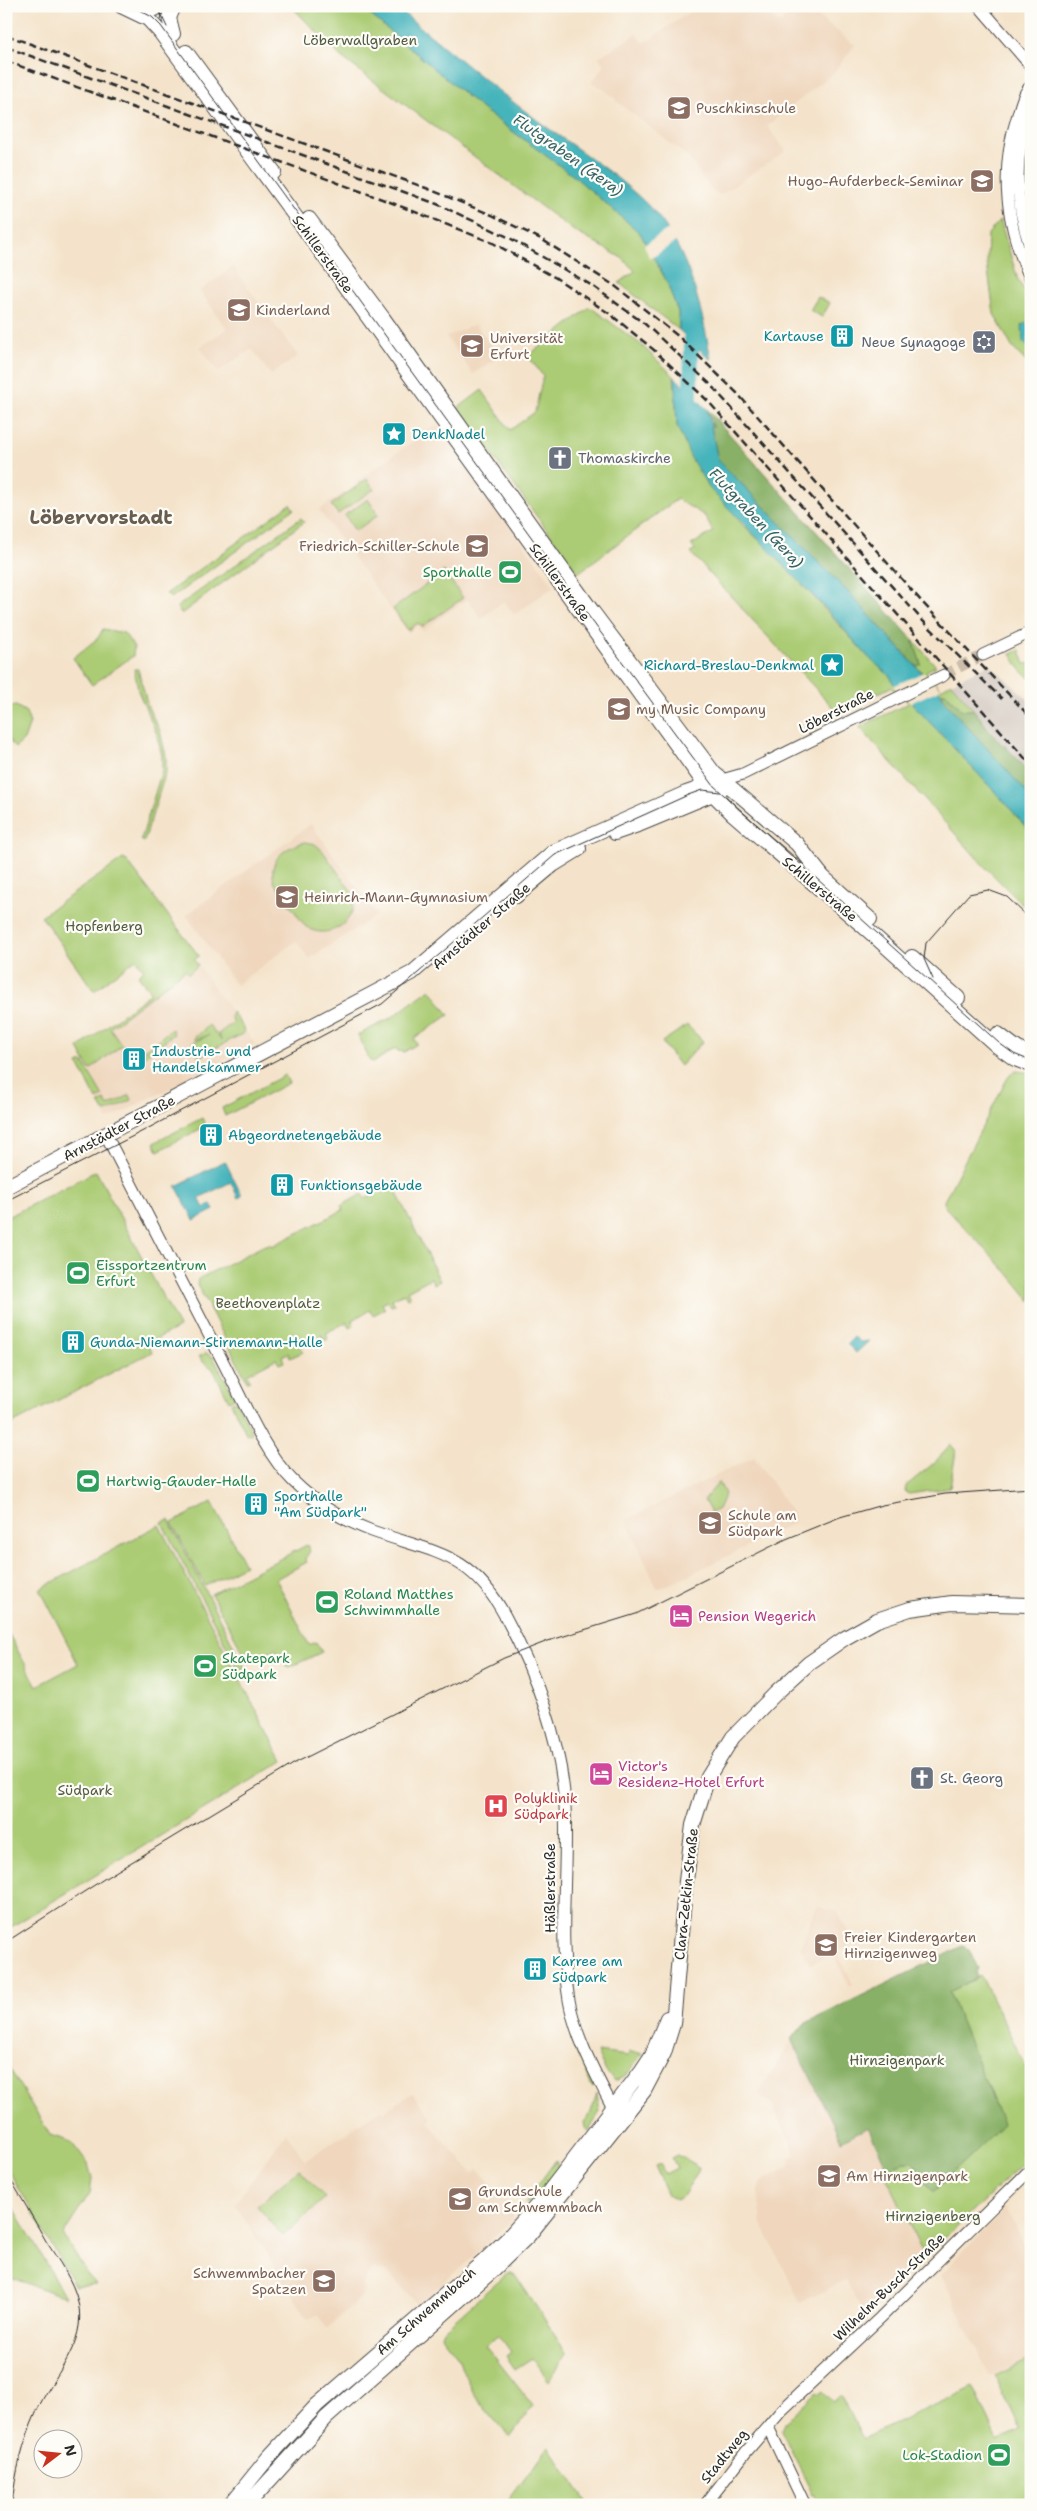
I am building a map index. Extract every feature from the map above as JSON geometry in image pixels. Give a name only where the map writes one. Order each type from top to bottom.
[{"type":"main road","points":[[121,6],[142,9],[163,6]]},
{"type":"main road","points":[[142,9],[148,19],[166,33],[174,6]]},
{"type":"main road","name":"Schillerstraße","points":[[166,33],[377,310],[592,611],[702,758],[726,783],[797,844],[823,877],[1002,1039],[1031,1054]]},
{"type":"main road","name":"Schillerstraße","points":[[166,33],[303,227],[710,790],[997,1046],[1015,1059],[1031,1065]]},
{"type":"main road","name":"Arnstädter Straße","points":[[6,1187],[232,1070],[412,973],[553,852],[726,783]]},
{"type":"main road","name":"Clara-Zetkin-Straße","points":[[620,2122],[644,2091],[664,2053],[673,2024],[689,1852],[700,1799],[721,1754],[753,1715],[809,1663],[845,1638],[877,1620],[910,1609],[952,1603],[1031,1605]]},
{"type":"main road","name":"Clara-Zetkin-Straße","points":[[613,2108],[652,2055],[662,2033],[676,1984]]},
{"type":"main road","name":"Am Schwemmbach","points":[[230,2505],[268,2458],[317,2405],[484,2262],[547,2194],[613,2108]]},
{"type":"main road","name":"Am Schwemmbach","points":[[247,2505],[326,2418],[492,2271],[529,2235],[620,2122]]},
{"type":"street","points":[[979,6],[1031,66]]},
{"type":"street","points":[[1031,86],[1021,104],[1008,157],[1012,187],[1011,227],[1031,280]]},
{"type":"street","points":[[1031,107],[1012,187],[1031,249]]},
{"type":"street","points":[[983,656],[1031,632]]},
{"type":"street","name":"Löberstraße","points":[[726,783],[939,677]]},
{"type":"street","name":"Häßlerstraße","points":[[106,1135],[238,1391],[282,1469],[316,1501],[346,1519],[370,1530],[426,1546],[450,1556],[466,1567],[490,1591],[521,1650],[548,1721],[564,1788],[565,1948],[569,2000],[584,2048],[620,2122]]},
{"type":"street","name":"Wilhelm-Busch-Straße","points":[[768,2427],[788,2404],[880,2318],[1031,2169]]},
{"type":"street","points":[[768,2427],[805,2505]]},
{"type":"street","name":"Stadtweg","points":[[705,2505],[768,2427]]},
{"type":"shaded area","points":[[699,6],[747,6],[760,13],[763,11],[781,24],[791,6],[804,6],[855,45],[833,73],[767,126],[786,151],[720,195],[713,192],[689,158],[601,87],[591,82],[605,66],[599,57],[637,34],[644,43]]},
{"type":"shaded area","name":"Kinderland","points":[[233,267],[298,356],[271,375],[252,349],[218,372],[200,347],[227,329],[200,291]]},
{"type":"shaded area","name":"Universität Erfurt","points":[[475,324],[499,356],[473,374],[446,337]]},
{"type":"shaded area","points":[[437,424],[554,586],[514,615],[504,601],[481,618],[467,599],[423,631],[416,627],[408,633],[319,510],[345,491],[347,493],[358,485],[356,482]]},
{"type":"shaded area","points":[[989,664],[1031,702],[1031,774],[997,739],[995,734],[951,683]]},
{"type":"shaded area","name":"Heinrich-Mann-Gymnasium","points":[[311,824],[377,915],[309,959],[296,941],[236,985],[186,915]]},
{"type":"shaded area","points":[[194,959],[255,1044],[108,1120],[97,1100],[103,1096],[78,1048]]},
{"type":"shaded area","name":"Schule am Südpark","points":[[754,1457],[793,1514],[792,1524],[664,1587],[657,1588],[626,1520]]},
{"type":"shaded area","name":"Freier Kindergarten Hirnzigenweg","points":[[817,1906],[838,1912],[854,1944],[837,1952],[853,1984],[849,1986],[833,1953],[810,1965],[800,1947]]},
{"type":"shaded area","name":"Am Hirnzigenpark","points":[[792,2039],[841,2141],[868,2127],[887,2168],[883,2170],[925,2257],[864,2316],[846,2280],[800,2303],[762,2224],[758,2190],[760,2184],[763,2180],[788,2168],[791,2163],[789,2159],[796,2156],[773,2106],[758,2095]]},
{"type":"shaded area","points":[[412,2093],[432,2117],[428,2122],[472,2173],[478,2169],[513,2209],[513,2219],[473,2257],[417,2305],[388,2273],[374,2268],[367,2275],[362,2287],[365,2291],[363,2295],[328,2328],[317,2315],[308,2319],[235,2204],[286,2133],[305,2161],[381,2109],[383,2112]]},
{"type":"shaded area","points":[[1006,2209],[1031,2256],[1031,2358],[990,2377],[941,2274]]},
{"type":"green space","name":"Löberwallgraben","points":[[291,6],[360,6],[481,108],[575,177],[640,233],[666,280],[678,312],[679,330],[619,283],[635,271],[622,258],[574,231],[340,56]]},
{"type":"green space","points":[[1031,124],[1031,235],[1022,185],[1023,158]]},
{"type":"green space","points":[[1000,220],[1018,280],[1031,302],[1031,367],[1012,347],[994,314],[987,263],[988,234]]},
{"type":"green space","points":[[818,297],[830,303],[822,317],[810,310]]},
{"type":"green space","points":[[590,307],[639,343],[674,376],[677,426],[741,523],[781,561],[870,659],[890,676],[893,683],[1031,833],[1031,913],[985,867],[861,729],[860,727],[909,703],[891,687],[838,713],[691,553],[695,550],[691,545],[713,532],[705,516],[677,499],[578,573],[458,408],[482,390],[510,430],[535,412],[543,376],[528,356]]},
{"type":"green space","points":[[707,409],[913,640],[921,664],[916,666],[848,592],[718,460],[710,422],[714,428]]},
{"type":"green space","points":[[367,479],[374,489],[338,514],[331,505]]},
{"type":"green space","points":[[368,499],[378,515],[355,531],[345,515]]},
{"type":"green space","points":[[290,504],[294,509],[171,598],[166,594]]},
{"type":"green space","points":[[301,518],[304,522],[181,614],[177,607]]},
{"type":"green space","points":[[444,571],[463,598],[422,627],[418,623],[408,630],[393,609]]},
{"type":"green space","points":[[103,629],[124,633],[134,647],[133,656],[92,685],[73,658],[98,638]]},
{"type":"green space","points":[[913,640],[936,666],[926,671],[941,689],[951,683],[974,710],[962,710],[946,693],[942,693],[916,666],[921,664]]},
{"type":"green space","points":[[1020,650],[1025,664],[1030,663],[1031,680],[1020,669],[1011,654]]},
{"type":"green space","points":[[134,669],[138,669],[148,707],[160,731],[166,756],[166,771],[144,842],[141,840],[162,770],[162,756],[156,732],[139,693]]},
{"type":"green space","points":[[942,693],[946,693],[962,710],[974,710],[1001,744],[1031,774],[1031,797],[944,701]]},
{"type":"green space","points":[[16,706],[26,712],[30,723],[24,740],[15,748],[6,736],[6,707]]},
{"type":"green space","points":[[306,842],[315,844],[322,850],[352,892],[354,902],[348,919],[341,926],[333,930],[314,931],[305,926],[275,884],[273,868],[279,856],[291,847]]},
{"type":"green space","name":"Hopfenberg","points":[[123,859],[127,861],[199,956],[194,960],[198,965],[189,974],[185,970],[110,1028],[122,1045],[90,1070],[78,1048],[151,993],[138,975],[144,970],[136,959],[94,991],[41,916]]},
{"type":"green space","points":[[430,989],[449,1015],[414,1039],[417,1044],[404,1052],[398,1051],[396,1048],[374,1062],[370,1061],[358,1035],[391,1018]]},
{"type":"green space","points":[[232,1012],[243,1027],[244,1033],[199,1057],[192,1043],[209,1035],[195,1040],[194,1038],[209,1025],[221,1040],[218,1034],[234,1022],[231,1018]]},
{"type":"green space","points":[[687,1025],[703,1041],[680,1066],[662,1042]]},
{"type":"green space","points":[[172,1029],[174,1034],[143,1057],[140,1053]]},
{"type":"green space","points":[[83,1062],[103,1096],[97,1100],[78,1064]]},
{"type":"green space","points":[[1017,1071],[1031,1073],[1031,1301],[1008,1273],[944,1206],[944,1201],[1006,1081],[1011,1073]]},
{"type":"green space","points":[[285,1075],[289,1083],[225,1116],[222,1108]]},
{"type":"green space","points":[[130,1095],[132,1100],[107,1112],[104,1111],[99,1103],[105,1100],[108,1106]]},
{"type":"green space","points":[[202,1118],[206,1126],[158,1151],[154,1143]]},
{"type":"green space","name":"Eissportzentrum Erfurt","points":[[96,1171],[179,1327],[148,1343],[152,1352],[6,1427],[6,1218]]},
{"type":"green space","name":"Beethovenplatz","points":[[392,1183],[440,1281],[434,1284],[431,1278],[407,1291],[410,1297],[407,1298],[404,1293],[392,1299],[395,1305],[391,1306],[388,1301],[382,1304],[385,1309],[373,1315],[370,1310],[352,1320],[354,1325],[350,1328],[347,1322],[326,1333],[328,1339],[325,1341],[322,1335],[301,1346],[303,1352],[290,1358],[288,1353],[282,1356],[284,1362],[279,1364],[276,1359],[247,1374],[250,1380],[247,1381],[197,1284],[198,1279],[263,1246],[270,1244],[272,1246],[343,1210],[341,1206],[362,1194],[365,1199]]},
{"type":"green space","points":[[206,1353],[213,1357],[235,1398],[229,1401],[213,1369],[202,1361],[199,1356]]},
{"type":"green space","points":[[236,1401],[252,1433],[247,1435],[231,1403]]},
{"type":"green space","points":[[950,1446],[956,1451],[950,1488],[909,1494],[905,1492],[906,1486],[934,1463]]},
{"type":"green space","points":[[719,1482],[725,1494],[718,1509],[711,1513],[704,1500]]},
{"type":"green space","points":[[212,1502],[245,1565],[205,1586],[172,1523]]},
{"type":"green space","points":[[169,1520],[246,1670],[240,1672],[162,1523]]},
{"type":"green space","name":"Südpark","points":[[159,1525],[283,1761],[6,1930],[6,1629],[37,1686],[78,1664],[40,1589]]},
{"type":"green space","points":[[307,1545],[310,1551],[305,1559],[307,1562],[276,1579],[309,1645],[316,1642],[322,1652],[290,1667],[285,1665],[276,1649],[249,1663],[211,1594]]},
{"type":"green space","name":"Hirnzigenpark","points":[[963,1946],[969,1949],[978,1969],[976,1972],[978,1977],[949,1992],[1003,2125],[933,2192],[913,2162],[904,2162],[887,2168],[868,2127],[841,2141],[792,2039],[804,2024]]},
{"type":"green space","name":"Hirnzigenberg","points":[[981,1976],[1031,2077],[1031,2148],[1027,2145],[1020,2151],[1027,2159],[925,2257],[883,2170],[904,2162],[913,2162],[933,2191],[1003,2125],[949,1992]]},
{"type":"green space","points":[[572,2034],[594,2086],[592,2087],[572,2043]]},
{"type":"green space","points":[[597,2052],[628,2056],[629,2052],[642,2053],[628,2074],[615,2081],[606,2072]]},
{"type":"green space","points":[[6,2063],[50,2135],[71,2142],[88,2164],[92,2179],[90,2193],[63,2235],[87,2274],[96,2284],[75,2286],[6,2166]]},
{"type":"green space","points":[[597,2093],[600,2112],[589,2131],[585,2128],[584,2122],[590,2115]]},
{"type":"green space","points":[[678,2155],[700,2168],[684,2195],[677,2200],[668,2195],[655,2166],[660,2164],[665,2174],[677,2168],[672,2158]]},
{"type":"green space","points":[[556,2160],[559,2171],[531,2203],[525,2203]]},
{"type":"green space","points":[[299,2169],[325,2198],[283,2236],[257,2206]]},
{"type":"green space","points":[[6,2194],[65,2297],[6,2276]]},
{"type":"green space","points":[[507,2273],[512,2273],[516,2276],[567,2353],[549,2381],[532,2358],[515,2369],[506,2356],[511,2352],[499,2335],[485,2345],[533,2406],[510,2437],[479,2401],[467,2381],[458,2357],[441,2335],[443,2330]]},
{"type":"green space","points":[[1031,2359],[1031,2505],[817,2505],[816,2502],[818,2500],[815,2494],[813,2494],[781,2430],[784,2423],[816,2392],[819,2394],[823,2391],[833,2402],[841,2395],[863,2439],[973,2387],[998,2440],[1020,2429],[995,2376]]},
{"type":"green space","points":[[549,2446],[589,2505],[505,2505]]},
{"type":"water","points":[[360,6],[395,6],[504,95],[609,172],[643,200],[668,230],[684,260],[696,293],[711,360],[679,330],[678,312],[666,280],[640,233],[575,177],[481,108]]},
{"type":"water","points":[[1026,323],[1031,327],[1031,349],[1023,342],[1022,325]]},
{"type":"water","points":[[675,377],[707,409],[718,460],[848,592],[939,689],[944,701],[1031,797],[1031,833],[893,683],[890,676],[870,659],[827,610],[709,488],[691,458],[677,426]]},
{"type":"water","points":[[225,1161],[242,1196],[238,1198],[231,1182],[199,1198],[204,1208],[211,1204],[214,1210],[194,1220],[176,1186]]},
{"type":"water","points":[[854,1337],[860,1342],[869,1341],[856,1353],[847,1344]]},
{"type":"pier","points":[[670,228],[677,241],[650,259],[644,245]]},
{"type":"pier","points":[[924,672],[941,689],[910,703],[893,686]]},
{"type":"waterway","name":"Flutgraben (Gera)","points":[[690,412],[692,323]]},
{"type":"tunnel","points":[[944,675],[983,655]]},
{"type":"tram line","points":[[132,6],[152,17],[161,26],[714,786],[999,1043],[1014,1054],[1031,1061]]},
{"type":"tram line","points":[[157,6],[167,27]]},
{"type":"tram line","points":[[6,1201],[143,1131],[382,1004],[555,855],[688,795],[702,790],[720,792]]},
{"type":"tram line","points":[[933,979],[924,959],[926,943],[969,894],[988,890],[1007,897],[1031,920]]},
{"type":"tram line","points":[[6,1942],[107,1877],[295,1763],[504,1658],[548,1641],[636,1614],[786,1539],[840,1517],[882,1505],[945,1494],[1031,1488]]},
{"type":"tram line","points":[[6,2172],[69,2278],[76,2294],[80,2318],[73,2347],[36,2413],[27,2435],[17,2469],[12,2505]]},
{"type":"railway","points":[[6,35],[426,188],[492,215],[541,239],[615,286],[678,336],[737,393],[922,602],[1031,718]]},
{"type":"railway","points":[[6,47],[437,204],[508,237],[591,285],[645,324],[709,383],[923,621],[1002,699]]},
{"type":"railway","points":[[6,61],[390,202],[493,243],[556,278],[610,314],[654,350],[708,401],[1031,765]]},
{"type":"place","name":"Puschkinschule","points":[[679,108]]},
{"type":"place","name":"Hugo-Aufderbeck-Seminar","points":[[982,181]]},
{"type":"place","name":"Kinderland","points":[[239,310]]},
{"type":"place","name":"Kartause","points":[[842,336]]},
{"type":"place","name":"Neue Synagoge","points":[[984,342]]},
{"type":"place","name":"Universität Erfurt","points":[[472,346]]},
{"type":"place","name":"DenkNadel","points":[[394,434]]},
{"type":"place","name":"Thomaskirche","points":[[560,458]]},
{"type":"place","name":"Friedrich-Schiller-Schule","points":[[477,546]]},
{"type":"place","name":"Sporthalle","points":[[510,572]]},
{"type":"place","name":"Richard-Breslau-Denkmal","points":[[832,665]]},
{"type":"place","name":"my Music Company","points":[[619,709]]},
{"type":"place","name":"Heinrich-Mann-Gymnasium","points":[[287,897]]},
{"type":"place","name":"Industrie- und Handelskammer","points":[[134,1059]]},
{"type":"place","name":"Abgeordnetengebäude","points":[[211,1135]]},
{"type":"place","name":"Funktionsgebäude","points":[[282,1185]]},
{"type":"place","name":"Eissportzentrum Erfurt","points":[[78,1273]]},
{"type":"place","name":"Gunda-Niemann-Stirnemann-Halle","points":[[73,1342]]},
{"type":"place","name":"Hartwig-Gauder-Halle","points":[[88,1481]]},
{"type":"place","name":"Sporthalle \"Am Südpark\"","points":[[256,1504]]},
{"type":"place","name":"Schule am Südpark","points":[[710,1523]]},
{"type":"place","name":"Roland Matthes Schwimmhalle","points":[[327,1602]]},
{"type":"place","name":"Pension Wegerich","points":[[681,1616]]},
{"type":"place","name":"Skatepark Südpark","points":[[205,1666]]},
{"type":"place","name":"Victor's Residenz-Hotel Erfurt","points":[[601,1774]]},
{"type":"place","name":"St. Georg","points":[[922,1778]]},
{"type":"place","name":"Polyklinik Südpark","points":[[496,1806]]},
{"type":"place","name":"Freier Kindergarten Hirnzigenweg","points":[[826,1945]]},
{"type":"place","name":"Karree am Südpark","points":[[535,1969]]},
{"type":"place","name":"Am Hirnzigenpark","points":[[829,2176]]},
{"type":"place","name":"Grundschule am Schwemmbach","points":[[460,2199]]},
{"type":"place","name":"Schwemmbacher Spatzen","points":[[324,2281]]},
{"type":"place","name":"Lok-Stadion","points":[[999,2455]]},
{"type":"district","name":"Löbervorstadt","points":[[101,517]]}]
